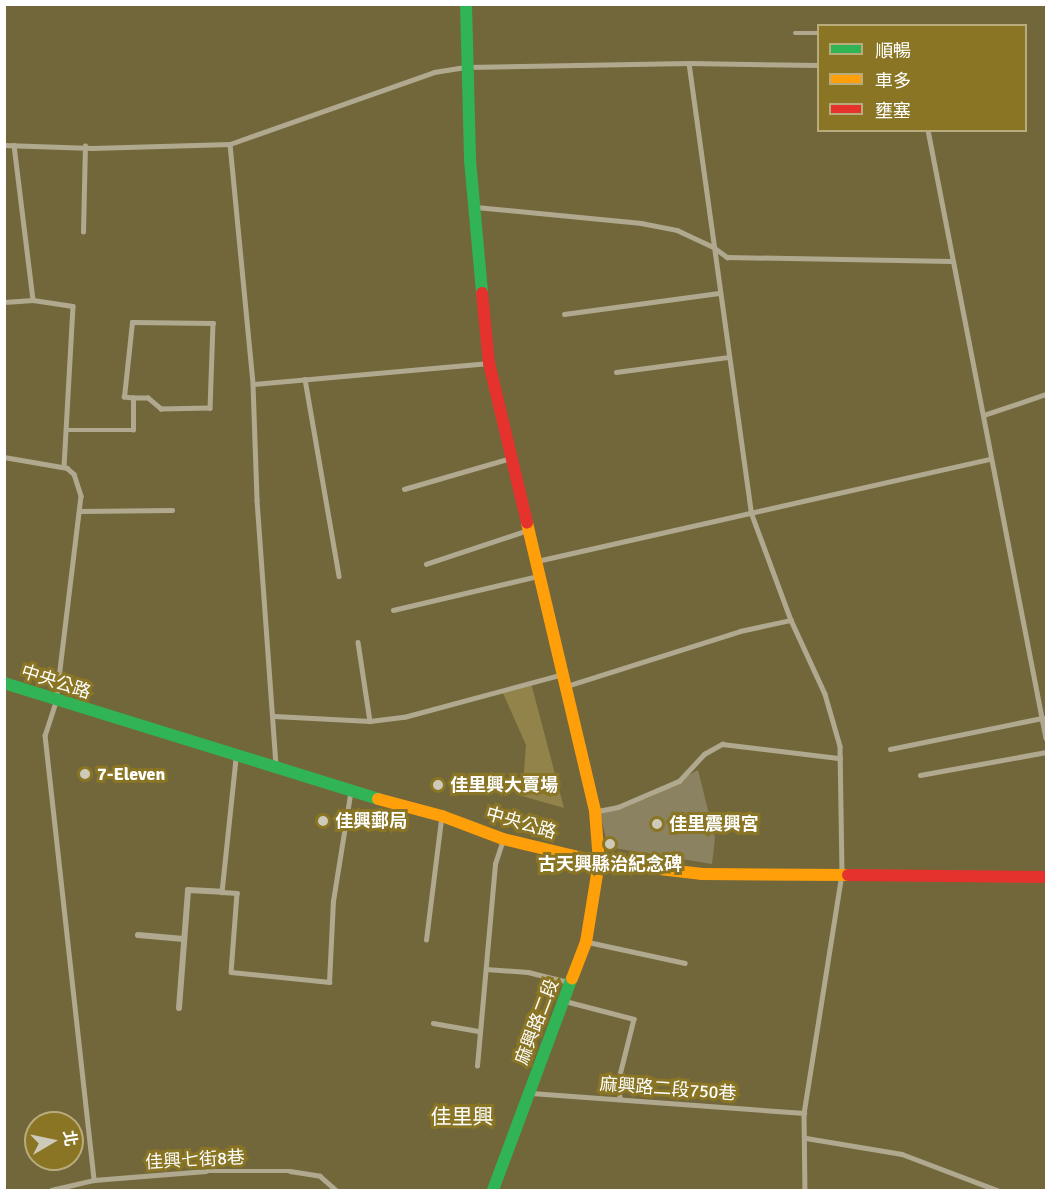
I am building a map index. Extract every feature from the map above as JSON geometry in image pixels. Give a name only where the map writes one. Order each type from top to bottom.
[{"type":"street","name":"麻興路二段","points":[[466,4],[474,207],[489,363],[561,681],[595,811],[599,862],[586,942],[493,1191]]},
{"type":"street","name":"中央公路","points":[[4,684],[350,792],[442,816],[503,839],[599,862],[702,874],[1047,877]]},
{"type":"street","points":[[179,1008],[188,890],[222,892]]},
{"type":"street","points":[[138,935],[184,939]]},
{"type":"lane","points":[[795,33],[817,33]]},
{"type":"lane","points":[[689,63],[712,246],[751,512],[791,620],[825,694],[840,758],[842,874],[804,1113],[805,1191]]},
{"type":"lane","points":[[4,145],[230,144],[434,72],[467,67],[689,63],[817,65]]},
{"type":"lane","points":[[928,132],[951,261],[984,415],[1047,738]]},
{"type":"lane","points":[[230,144],[253,384],[256,500],[274,716],[276,769]]},
{"type":"lane","points":[[14,145],[33,300]]},
{"type":"lane","points":[[82,232],[85,146]]},
{"type":"lane","points":[[474,207],[641,223],[677,230],[712,246],[727,257],[951,261]]},
{"type":"lane","points":[[564,314],[719,293]]},
{"type":"lane","points":[[4,302],[33,300],[73,306],[68,430],[64,467]]},
{"type":"lane","points":[[132,322],[213,323],[210,408],[161,409],[148,398],[134,398],[124,397],[132,322]]},
{"type":"lane","points":[[616,372],[729,357]]},
{"type":"lane","points":[[253,384],[489,363]]},
{"type":"lane","points":[[305,379],[339,576]]},
{"type":"lane","points":[[984,415],[1047,394]]},
{"type":"lane","points":[[68,430],[133,430],[134,398]]},
{"type":"lane","points":[[4,458],[64,467],[74,474],[81,496],[56,702],[45,735],[94,1180]]},
{"type":"lane","points":[[404,489],[511,458]]},
{"type":"lane","points":[[535,561],[991,459]]},
{"type":"lane","points":[[79,511],[172,510]]},
{"type":"lane","points":[[426,564],[528,530]]},
{"type":"lane","points":[[393,610],[538,576]]},
{"type":"lane","points":[[274,716],[370,721],[436,710],[561,681],[740,631],[791,620]]},
{"type":"lane","points":[[358,642],[370,721]]},
{"type":"lane","points":[[890,749],[1043,718]]},
{"type":"lane","points":[[595,811],[618,807],[679,781],[704,754],[722,744],[840,758]]},
{"type":"lane","points":[[920,775],[1047,752]]},
{"type":"lane","points":[[236,757],[222,892],[237,893],[231,972],[329,982],[333,901],[350,792]]},
{"type":"lane","points":[[426,940],[442,816]]},
{"type":"lane","points":[[477,1066],[495,864],[503,839]]},
{"type":"lane","points":[[586,942],[686,963]]},
{"type":"lane","points":[[486,969],[528,972],[570,983]]},
{"type":"lane","points":[[563,1000],[634,1019],[618,1083],[620,1098]]},
{"type":"lane","points":[[433,1023],[479,1030]]},
{"type":"lane","name":"麻興路二段750巷","points":[[529,1093],[804,1113]]},
{"type":"lane","points":[[806,1138],[902,1154],[997,1191]]},
{"type":"lane","name":"佳興七街8巷","points":[[51,1191],[94,1180],[206,1171],[306,1171],[320,1176],[336,1191]]},
{"type":"shaded area","points":[[531,683],[564,808],[522,796],[526,745],[502,691]]},
{"type":"building","name":"佳里震興宮","points":[[698,770],[715,838],[712,864],[608,847],[599,809],[648,798]]},
{"type":"traffic: fast","points":[[466,4],[470,160],[482,293]]},
{"type":"traffic: fast","points":[[4,683],[378,799]]},
{"type":"traffic: fast","points":[[493,1190],[572,978]]},
{"type":"traffic: slow","points":[[527,523],[595,811],[599,862],[586,942],[572,978]]},
{"type":"traffic: slow","points":[[378,799],[442,816],[503,839],[599,862],[702,874],[848,875]]},
{"type":"traffic: jam","points":[[482,293],[489,363],[527,523]]},
{"type":"traffic: jam","points":[[848,875],[1046,877]]},
{"type":"place","name":"7-Eleven","points":[[85,774]]},
{"type":"place","name":"佳里興大賣場","points":[[438,785]]},
{"type":"place","name":"佳興郵局","points":[[323,821]]},
{"type":"place","name":"佳里震興宮","points":[[657,824]]},
{"type":"place","name":"古天興縣治紀念碑","points":[[610,844]]},
{"type":"district","name":"佳里興","points":[[462,1117]]}]
